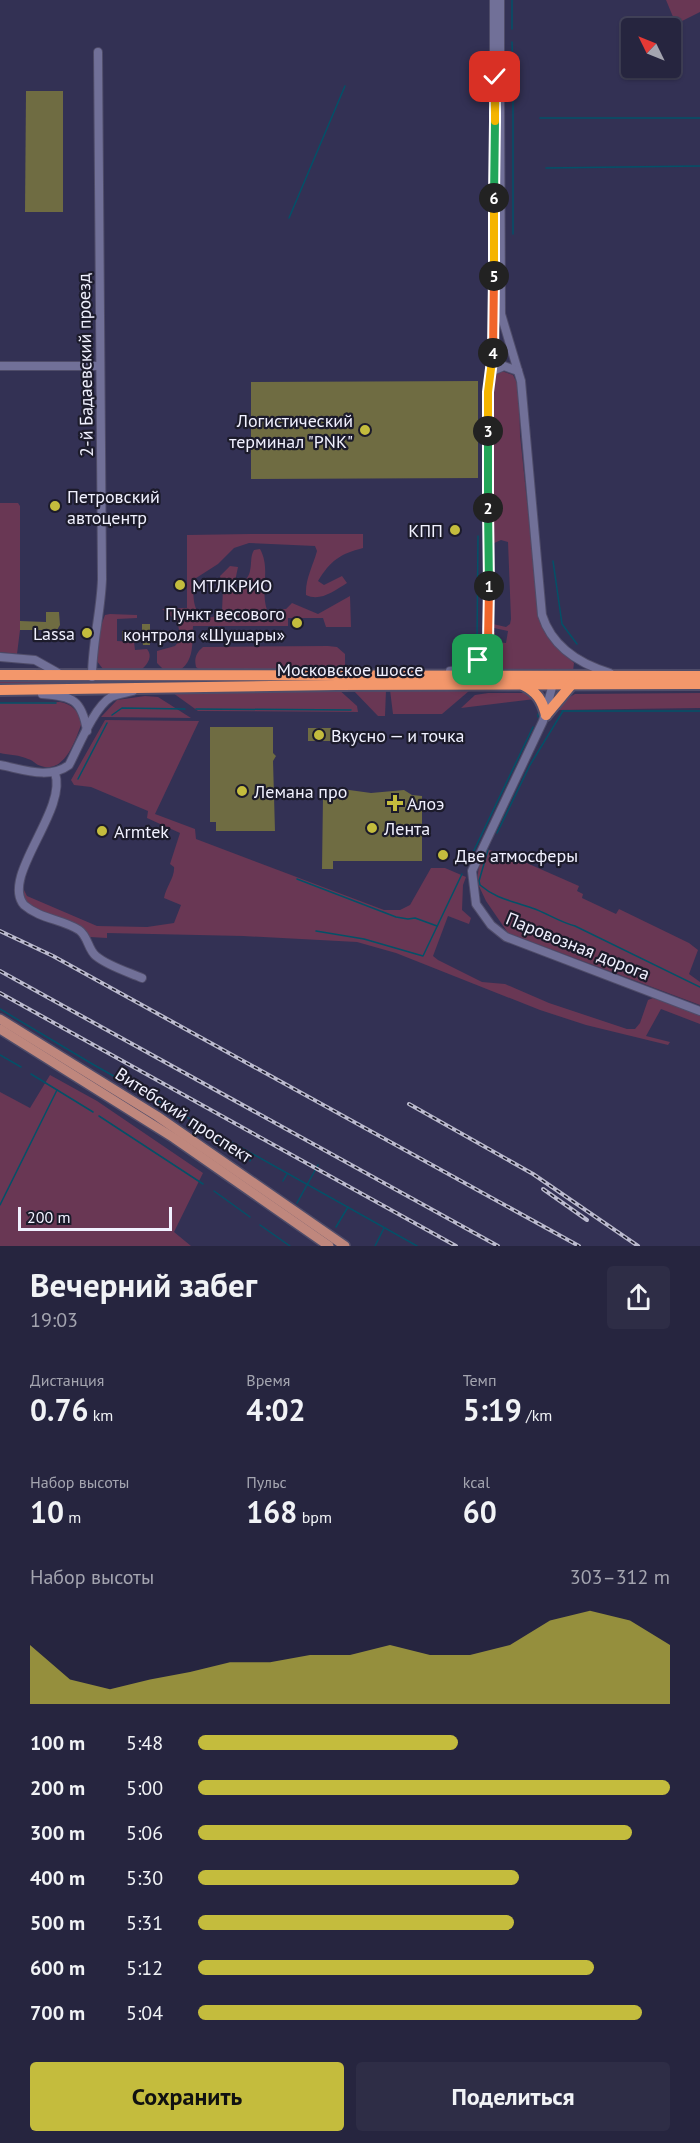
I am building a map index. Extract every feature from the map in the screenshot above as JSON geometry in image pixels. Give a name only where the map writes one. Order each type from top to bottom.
[{"type":"highway","name":"Московское шоссе","points":[[0,675],[409,675],[554,680],[572,684],[700,684]]},
{"type":"highway","name":"Московское шоссе","points":[[0,690],[523,685],[617,675],[700,676]]},
{"type":"highway","points":[[546,715],[572,684]]},
{"type":"highway","points":[[523,685],[541,699],[546,715]]},
{"type":"main road","name":"Витебский проспект","points":[[0,1019],[157,1116],[345,1246]]},
{"type":"main road","name":"Витебский проспект","points":[[0,1029],[174,1138],[329,1246]]},
{"type":"street","points":[[409,675],[465,669],[478,660],[488,642],[488,392],[494,335],[494,0]]},
{"type":"street","points":[[500,0],[501,314],[518,371],[522,395],[524,437],[542,615],[550,633],[571,654],[584,664],[617,675]]},
{"type":"street","name":"2-й Бадаевский проезд","points":[[92,676],[92,658],[101,611],[102,579],[98,52]]},
{"type":"street","points":[[0,366],[99,366]]},
{"type":"street","points":[[490,372],[504,366],[518,371]]},
{"type":"street","points":[[0,657],[35,660],[64,676]]},
{"type":"street","points":[[546,715],[554,680]]},
{"type":"street","points":[[0,765],[55,773],[69,765],[99,709],[111,697],[140,688]]},
{"type":"street","points":[[16,690],[58,695],[76,702],[84,715],[87,731]]},
{"type":"street","name":"Паровозная дорога","points":[[546,715],[472,871],[476,904],[484,918],[497,931],[506,936],[700,1011]]},
{"type":"street","points":[[55,773],[55,798],[17,879],[19,898],[34,912],[80,930],[96,956],[142,978]]},
{"type":"shaded area","points":[[666,0],[700,0],[700,12],[681,22],[681,18],[674,18]]},
{"type":"shaded area","points":[[502,371],[513,375],[519,387],[520,435],[539,616],[548,638],[574,663],[573,671],[469,672],[488,651],[493,632],[495,632],[495,642],[506,643],[508,631],[494,628],[493,624],[506,627],[510,624],[511,619],[508,542],[501,540],[492,544],[492,386],[495,374]]},
{"type":"shaded area","points":[[0,503],[18,503],[20,506],[20,630],[17,654],[0,652]]},
{"type":"shaded area","points":[[363,534],[363,548],[337,559],[318,581],[324,585],[342,576],[347,583],[327,595],[311,597],[306,595],[306,589],[317,551],[315,546],[249,543],[234,548],[218,564],[193,580],[194,601],[197,610],[204,618],[213,617],[222,611],[223,588],[220,576],[230,566],[238,567],[234,586],[242,590],[251,568],[254,550],[260,549],[265,564],[264,594],[267,610],[286,609],[292,603],[318,614],[350,596],[351,627],[326,627],[323,618],[288,618],[288,626],[193,626],[192,651],[187,662],[178,671],[164,670],[157,663],[157,651],[175,646],[180,640],[176,621],[162,609],[187,608],[187,535]]},
{"type":"shaded area","points":[[105,615],[137,615],[137,618],[117,619],[117,641],[134,642],[135,650],[147,649],[150,654],[149,660],[142,669],[103,669],[96,660],[97,636]]},
{"type":"shaded area","points":[[203,647],[337,647],[345,654],[345,665],[341,669],[201,671],[195,664],[196,656]]},
{"type":"shaded area","points":[[0,680],[138,680],[138,683],[0,684]]},
{"type":"shaded area","points":[[393,687],[468,689],[469,691],[442,714],[393,714],[390,690]]},
{"type":"shaded area","points":[[337,688],[357,706],[358,712],[198,711],[173,693]]},
{"type":"shaded area","points":[[352,689],[386,690],[385,716],[378,716]]},
{"type":"shaded area","points":[[527,693],[535,699],[461,708],[475,695]]},
{"type":"shaded area","points":[[700,693],[700,708],[558,710],[566,699],[575,694]]},
{"type":"shaded area","points":[[145,696],[158,697],[191,718],[101,717],[117,700]]},
{"type":"shaded area","points":[[60,702],[74,709],[82,722],[73,746],[63,760],[49,767],[22,757],[0,753],[0,703]]},
{"type":"shaded area","points":[[105,720],[199,721],[155,814],[195,829],[196,839],[384,910],[400,910],[410,905],[431,868],[445,868],[466,877],[463,885],[462,910],[471,918],[469,924],[448,916],[433,956],[438,960],[482,982],[505,984],[549,1003],[627,1029],[635,1029],[640,1023],[648,1000],[653,998],[700,1015],[700,1024],[661,1009],[646,1036],[670,1042],[668,1045],[586,1025],[540,1010],[396,953],[357,942],[243,936],[107,933],[107,938],[90,937],[75,925],[41,912],[27,902],[22,886],[27,896],[97,926],[147,927],[174,923],[181,905],[164,898],[173,875],[174,867],[170,864],[180,833],[147,818],[148,811],[91,787],[74,785],[71,780]]},
{"type":"shaded area","points":[[486,849],[513,857],[579,886],[577,891],[583,894],[582,898],[616,914],[619,909],[689,943],[698,950],[689,974],[700,982],[700,1005],[508,933],[486,901],[477,882],[479,865]]},
{"type":"shaded area","points":[[50,1075],[97,1101],[203,1173],[174,1232],[191,1246],[0,1246],[0,1092],[30,1108]]},
{"type":"building","points":[[26,91],[63,91],[63,212],[25,212]]},
{"type":"building","name":"Логистический терминал \"PNK\"","points":[[478,381],[478,478],[251,479],[251,382]]},
{"type":"building","points":[[46,612],[59,612],[60,625],[57,630],[20,630],[20,621],[46,622]]},
{"type":"building","points":[[142,624],[150,624],[150,645],[143,645],[142,637],[122,640],[122,631],[142,632]]},
{"type":"building","name":"Лемана про","points":[[210,727],[273,727],[273,753],[276,756],[273,761],[275,831],[216,831],[216,822],[210,822]]},
{"type":"building","name":"Вкусно — и точка","points":[[308,728],[331,728],[331,741],[308,741]]},
{"type":"building","name":"Лента","points":[[342,789],[371,793],[404,790],[412,795],[422,796],[422,861],[333,861],[333,869],[322,869],[323,796],[333,796]]},
{"type":"waterway","points":[[512,0],[512,29]]},
{"type":"waterway","points":[[512,42],[513,71]]},
{"type":"waterway","points":[[513,84],[513,234]]},
{"type":"waterway","points":[[289,218],[345,86]]},
{"type":"waterway","points":[[540,118],[700,118]]},
{"type":"waterway","points":[[546,168],[700,166]]},
{"type":"waterway","points":[[477,643],[478,536]]},
{"type":"waterway","points":[[553,561],[562,624],[577,644]]},
{"type":"waterway","points":[[0,703],[56,703]]},
{"type":"waterway","points":[[112,715],[122,708],[185,709]]},
{"type":"waterway","points":[[196,709],[351,710]]},
{"type":"waterway","points":[[562,711],[700,711]]},
{"type":"waterway","points":[[497,833],[530,765],[563,711]]},
{"type":"waterway","points":[[78,779],[107,723]]},
{"type":"waterway","points":[[467,865],[533,727]]},
{"type":"waterway","points":[[488,850],[479,881],[486,890],[498,897],[575,926],[700,987]]},
{"type":"waterway","points":[[316,931],[364,939],[423,956],[462,874]]},
{"type":"waterway","points":[[297,879],[396,917],[415,918],[437,926]]},
{"type":"waterway","points":[[0,1009],[94,1065],[417,1246]]},
{"type":"waterway","points":[[0,1055],[21,1067]]},
{"type":"waterway","points":[[31,1074],[93,1112]]},
{"type":"waterway","points":[[0,1205],[57,1090]]},
{"type":"waterway","points":[[99,1116],[203,1184]]},
{"type":"waterway","points":[[217,1141],[219,1136]]},
{"type":"waterway","points":[[250,1161],[253,1155]]},
{"type":"waterway","points":[[297,1203],[318,1165]]},
{"type":"waterway","points":[[283,1181],[287,1174]]},
{"type":"waterway","points":[[214,1191],[250,1217]]},
{"type":"waterway","points":[[336,1227],[348,1207]]},
{"type":"waterway","points":[[260,1225],[290,1246]]},
{"type":"waterway","points":[[375,1246],[384,1228]]},
{"type":"railway","points":[[0,931],[53,956],[579,1246]]},
{"type":"railway","points":[[0,971],[498,1246]]},
{"type":"railway","points":[[0,993],[456,1246]]},
{"type":"railway","points":[[409,1104],[533,1174],[638,1246]]},
{"type":"railway","points":[[543,1189],[587,1220]]},
{"type":"place","name":"Логистический терминал \"PNK\"","points":[[365,430]]},
{"type":"place","name":"Петровский автоцентр","points":[[55,506]]},
{"type":"place","name":"КПП","points":[[455,530]]},
{"type":"place","name":"МТЛКРИО","points":[[180,585]]},
{"type":"place","name":"Пункт весового контроля «Шушары»","points":[[297,623]]},
{"type":"place","name":"Lassa","points":[[87,633]]},
{"type":"place","name":"Вкусно — и точка","points":[[319,735]]},
{"type":"place","name":"Лемана про","points":[[242,791]]},
{"type":"place","name":"Алоэ","points":[[395,803]]},
{"type":"place","name":"Лента","points":[[372,828]]},
{"type":"place","name":"Armtek","points":[[102,831]]},
{"type":"place","name":"Две атмосферы","points":[[443,855]]},
{"type":"route","points":[[478,660],[486,648],[489,633],[488,392],[494,352],[495,77]]}]
